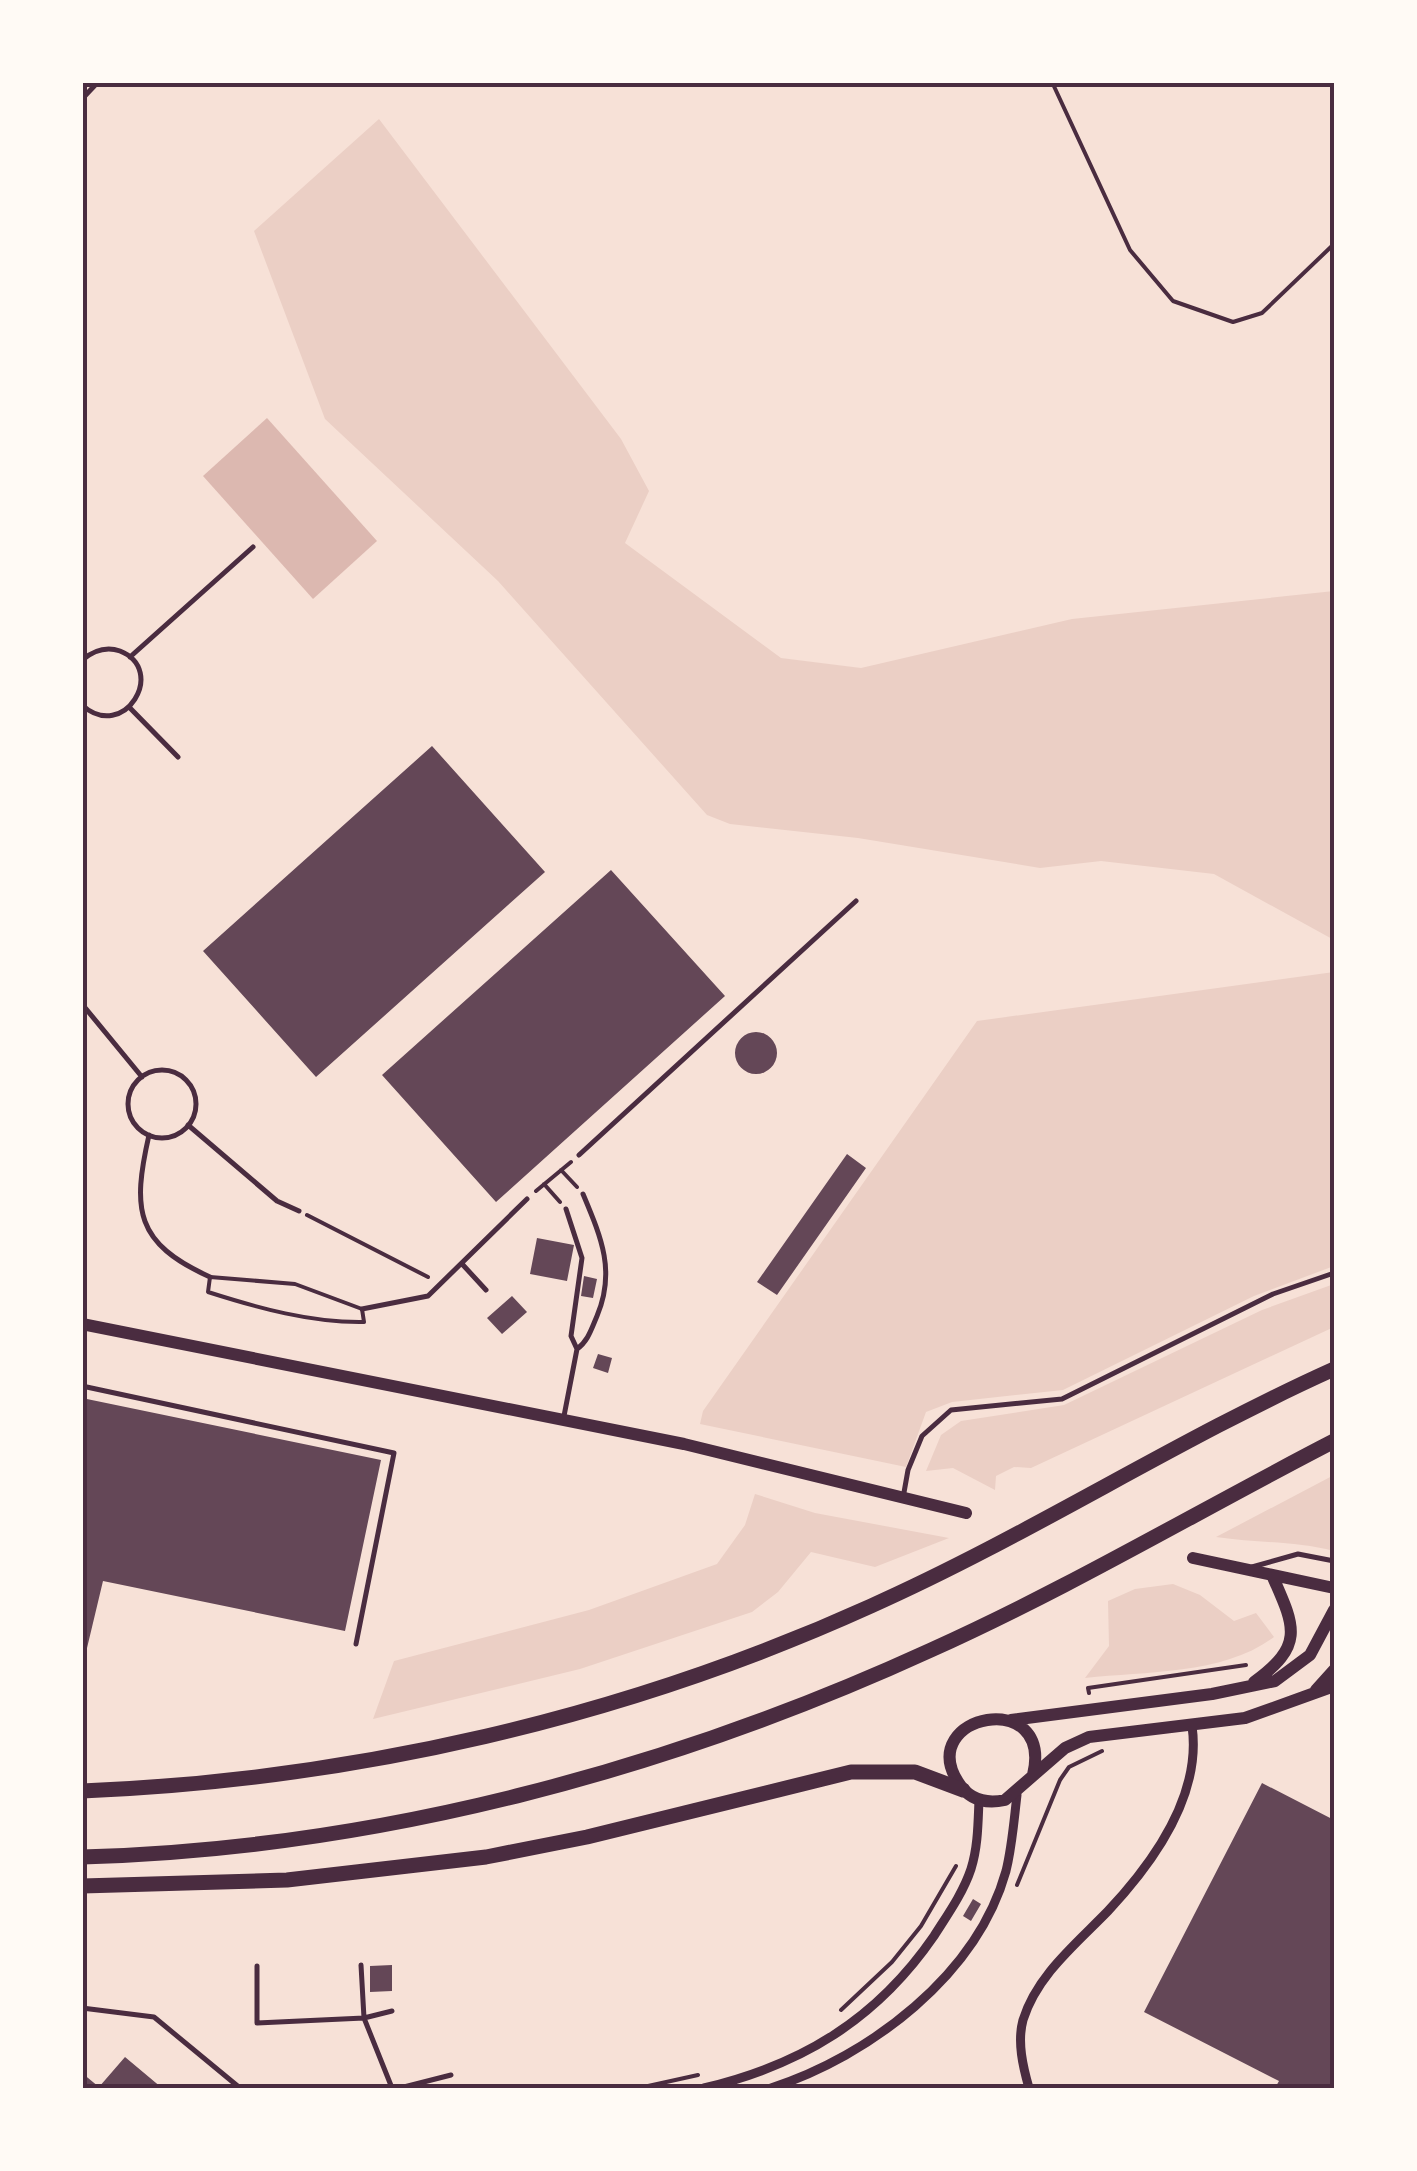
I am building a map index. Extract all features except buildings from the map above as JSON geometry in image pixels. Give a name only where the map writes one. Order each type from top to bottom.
[{"type":"highway","points":[[82,1792],[183,1787],[413,1751],[587,1711],[700,1675],[869,1608],[1334,1369]]},
{"type":"highway","points":[[82,1858],[218,1848],[406,1820],[560,1784],[729,1733],[934,1649],[1334,1441]]},
{"type":"highway","points":[[82,1886],[287,1880],[486,1857],[587,1837],[851,1772],[915,1772],[964,1790]]},
{"type":"main road","points":[[82,1324],[564,1419],[966,1513]]},
{"type":"main road","points":[[1193,1558],[1334,1588]]},
{"type":"main road","points":[[1248,1687],[1275,1667],[1290,1647],[1294,1625],[1272,1575]]},
{"type":"main road","points":[[1334,1610],[1310,1655],[1275,1681],[1008,1720],[980,1719],[958,1737],[951,1765],[964,1790],[992,1802],[1018,1795],[1033,1775],[1065,1748],[1089,1737],[1246,1718],[1334,1686]]},
{"type":"main road","points":[[1312,1694],[1334,1670]]},
{"type":"main road","points":[[1008,1720],[1030,1739],[1036,1763],[1033,1775]]},
{"type":"street","points":[[1029,2088],[1022,2060],[1022,2024],[1034,1993],[1133,1882],[1161,1844],[1179,1809],[1193,1760],[1192,1726]]},
{"type":"street","points":[[771,2088],[846,2054],[888,2027],[941,1981],[971,1942],[1002,1880],[1018,1795]]},
{"type":"street","points":[[704,2088],[759,2076],[825,2044],[878,2005],[926,1948],[960,1895],[972,1868],[980,1800]]},
{"type":"lane","points":[[82,98],[98,82]]},
{"type":"lane","points":[[130,658],[252,548]]},
{"type":"lane","points":[[82,705],[110,717],[130,708],[137,699],[141,677],[130,658],[109,649],[83,658]]},
{"type":"lane","points":[[130,708],[178,757]]},
{"type":"lane","points":[[578,1156],[856,901]]},
{"type":"lane","points":[[82,1004],[142,1077]]},
{"type":"lane","points":[[164,1070],[184,1079],[195,1098],[188,1126],[175,1136],[149,1135],[135,1126],[128,1105],[134,1084],[142,1077],[164,1070]]},
{"type":"lane","points":[[188,1126],[277,1200],[299,1211]]},
{"type":"lane","points":[[149,1135],[138,1204],[149,1234],[175,1261],[210,1277]]},
{"type":"lane","points":[[577,1349],[586,1342],[604,1301],[608,1272],[602,1241],[583,1194]]},
{"type":"lane","points":[[362,1310],[428,1296],[527,1199]]},
{"type":"lane","points":[[564,1419],[577,1349],[570,1336],[582,1258],[566,1209]]},
{"type":"lane","points":[[462,1265],[486,1290]]},
{"type":"lane","points":[[903,1498],[908,1470],[922,1436],[951,1410],[1062,1399],[1273,1294],[1334,1273]]},
{"type":"lane","points":[[82,1386],[394,1454],[356,1644]]},
{"type":"lane","points":[[1245,1570],[1298,1554],[1334,1562]]},
{"type":"lane","points":[[361,1965],[364,2018],[392,2088]]},
{"type":"lane","points":[[257,1966],[257,2023],[364,2018],[392,2010]]},
{"type":"lane","points":[[82,2008],[154,2016],[240,2088]]},
{"type":"lane","points":[[400,2088],[451,2074]]},
{"type":"path","points":[[1052,82],[1130,250],[1172,301],[1233,322],[1262,313],[1334,244]]},
{"type":"path","points":[[527,1199],[578,1156]]},
{"type":"path","points":[[561,1170],[583,1194]]},
{"type":"path","points":[[544,1184],[566,1209]]},
{"type":"path","points":[[299,1211],[441,1284]]},
{"type":"path","points":[[210,1277],[295,1284],[362,1310],[364,1322],[334,1323],[208,1292],[210,1277]]},
{"type":"path","points":[[836,2014],[892,1962],[921,1926],[955,1866],[972,1868]]},
{"type":"path","points":[[1002,1880],[1018,1886]]},
{"type":"path","points":[[638,2088],[713,2072]]},
{"type":"shaded area","points":[[379,119],[621,439],[649,491],[625,543],[781,658],[861,668],[1072,619],[1334,591],[1334,940],[1214,874],[1101,861],[1040,868],[858,838],[730,824],[707,815],[498,581],[325,419],[254,231]]},
{"type":"shaded area","points":[[267,418],[377,541],[313,599],[203,476]]},
{"type":"shaded area","points":[[1334,972],[1334,1266],[1254,1296],[1063,1390],[952,1402],[926,1412],[906,1467],[700,1424],[703,1411],[977,1021]]},
{"type":"shaded area","points":[[1334,1284],[1334,1327],[1031,1468],[1014,1467],[996,1476],[995,1490],[953,1468],[926,1471],[941,1435],[961,1421],[1064,1405],[1262,1310]]},
{"type":"shaded area","points":[[1334,1475],[1334,1551],[1216,1537]]},
{"type":"shaded area","points":[[755,1494],[815,1513],[949,1538],[875,1567],[811,1552],[778,1592],[752,1612],[580,1669],[373,1719],[394,1661],[589,1610],[717,1564],[745,1525]]},
{"type":"shaded area","points":[[1173,1584],[1200,1595],[1234,1621],[1256,1613],[1274,1637],[1254,1649],[1208,1665],[1085,1678],[1109,1646],[1108,1601],[1135,1589]]}]
